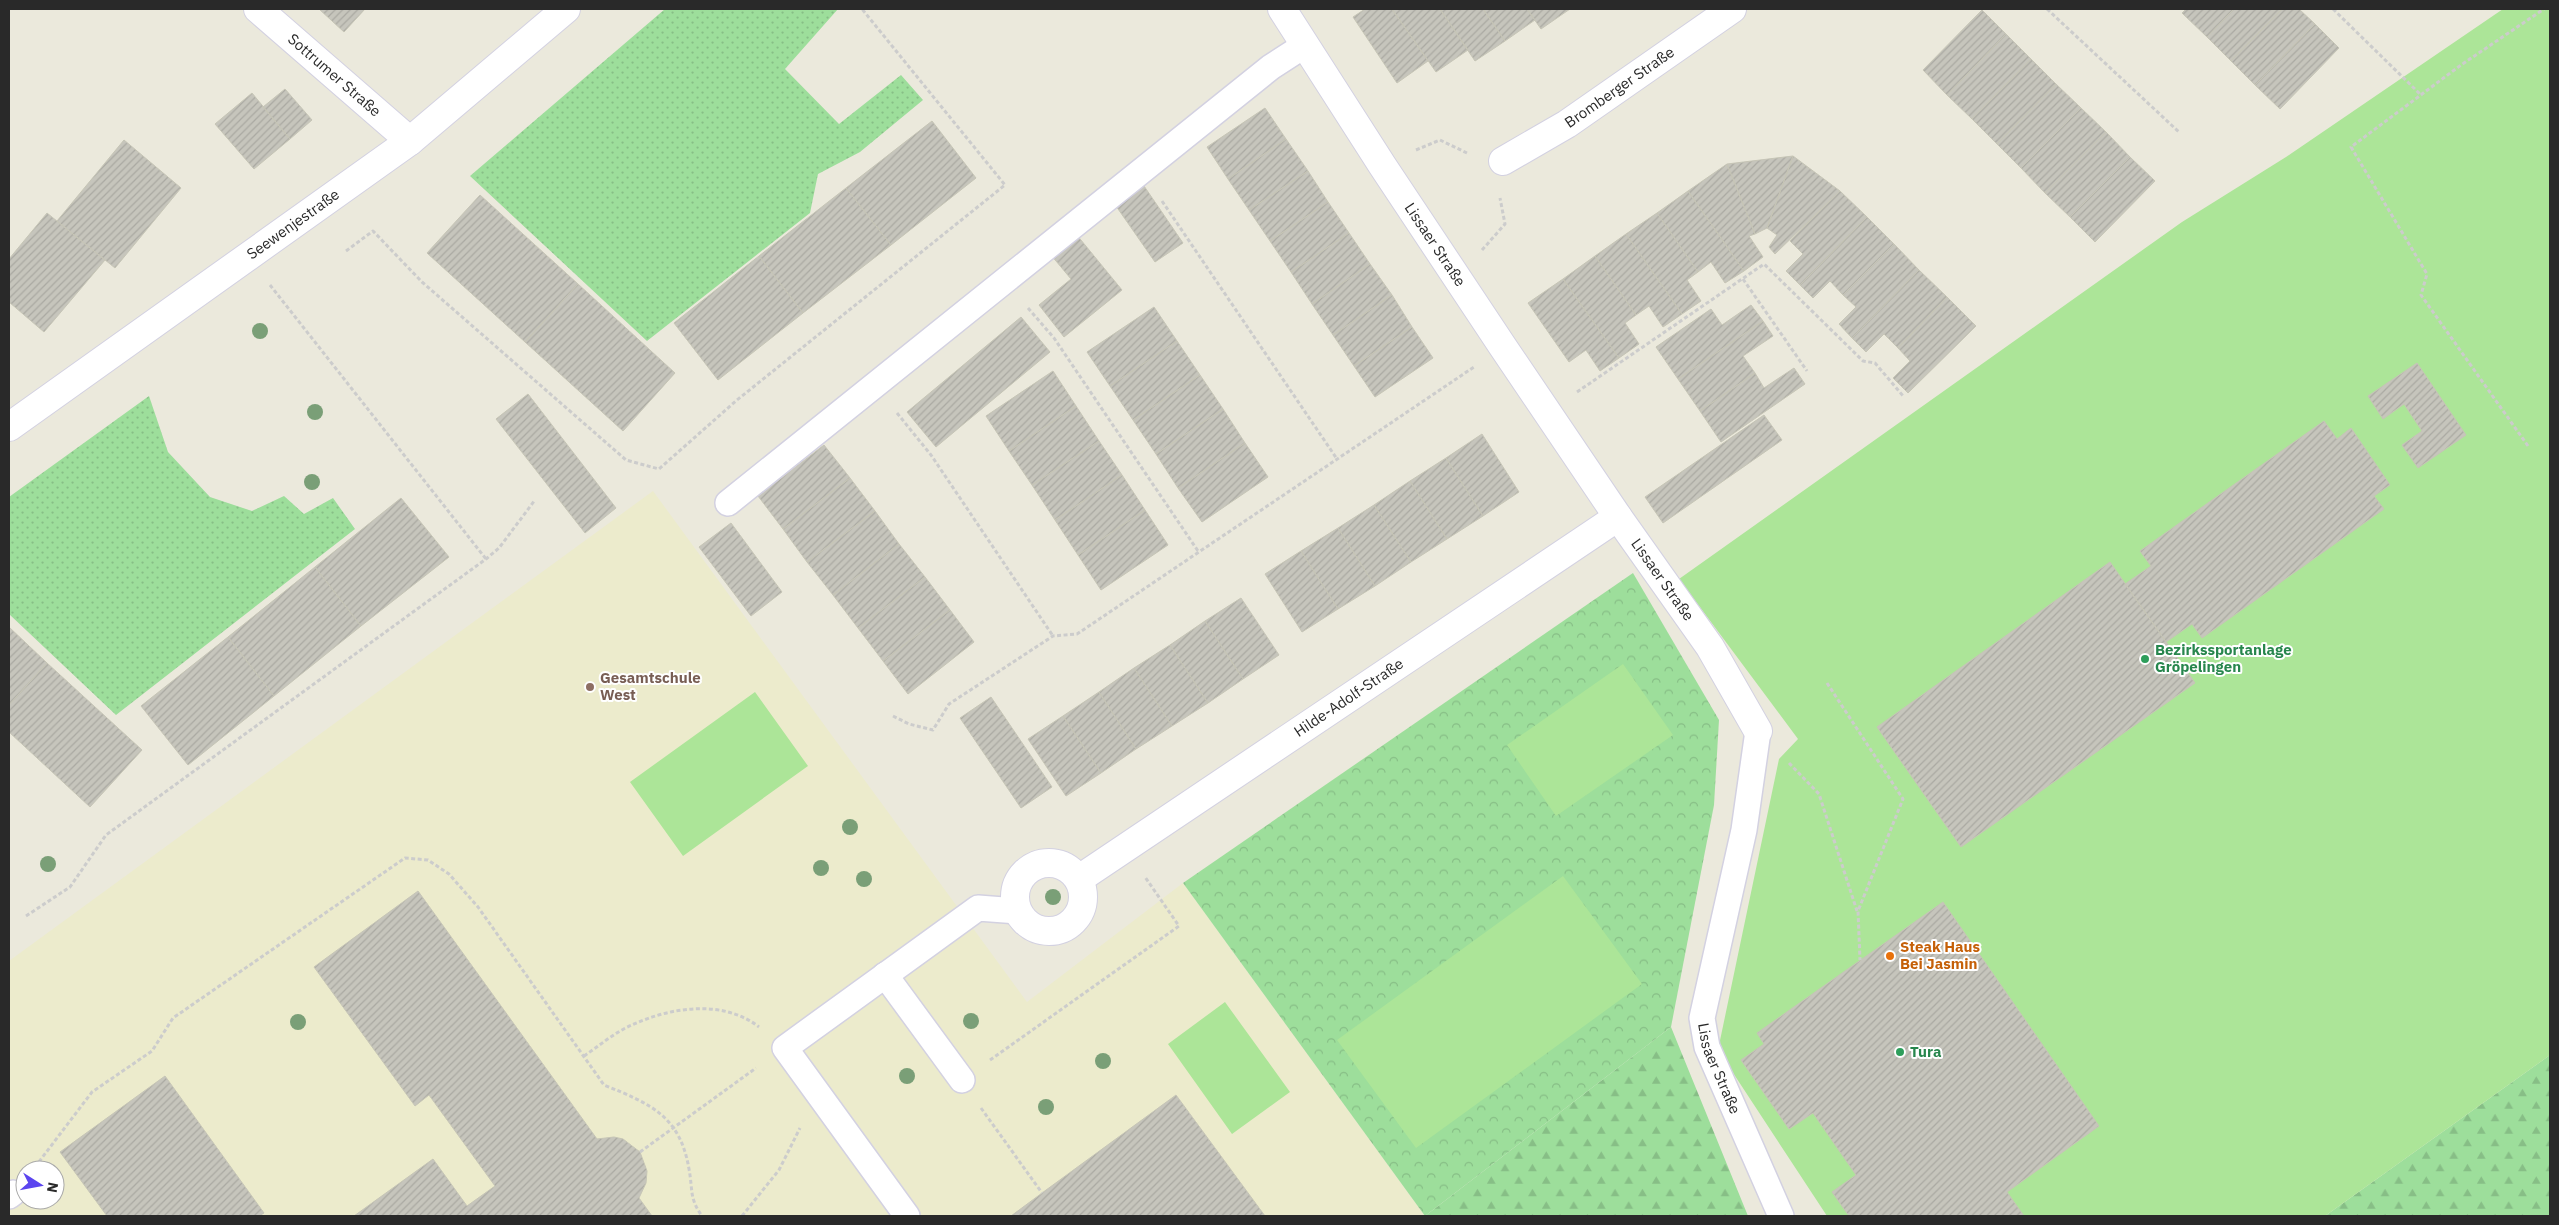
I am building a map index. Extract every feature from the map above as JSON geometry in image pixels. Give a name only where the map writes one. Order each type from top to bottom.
[{"type":"street","name":"Sottrumer Straße","points":[[258,9],[410,141]]},
{"type":"street","name":"Seewenjestraße","points":[[9,427],[410,141],[566,9]]},
{"type":"street","name":"Lissaer Straße","points":[[1282,9],[1382,165],[1503,347],[1618,517],[1710,647],[1758,732]]},
{"type":"street","name":"Bromberger Straße","points":[[1503,161],[1567,124],[1732,9]]},
{"type":"street","name":"Hilde-Adolf-Straße","points":[[1079,879],[1618,517]]},
{"type":"street","points":[[1040,864],[1062,865],[1072,871],[1079,879],[1083,900],[1080,911],[1074,921],[1065,927],[1055,931],[1043,931],[1024,920],[1018,910],[1015,899],[1017,887],[1022,877],[1031,868],[1040,864]]},
{"type":"lane","points":[[728,503],[1271,68],[1305,45]]},
{"type":"lane","name":"Lissaer Straße","points":[[1758,732],[1744,830],[1702,1018],[1707,1047],[1782,1216]]},
{"type":"lane","points":[[907,1216],[785,1048],[978,908],[1018,910]]},
{"type":"lane","points":[[885,975],[962,1080]]},
{"type":"path","points":[[346,251],[373,231],[422,282],[626,460],[659,468],[736,400],[1005,185],[862,9]]},
{"type":"path","points":[[2047,9],[2180,133]]},
{"type":"path","points":[[2333,9],[2421,95]]},
{"type":"path","points":[[2528,446],[2421,295],[2427,274],[2351,147],[2421,95],[2544,9]]},
{"type":"path","points":[[1382,165],[1440,140],[1488,162],[1503,161]]},
{"type":"path","points":[[1453,272],[1479,254],[1505,224],[1495,170],[1503,161]]},
{"type":"path","points":[[1142,171],[1337,459]]},
{"type":"path","points":[[248,256],[486,559]]},
{"type":"path","points":[[1547,412],[1764,264],[1863,360],[1875,363],[1904,397]]},
{"type":"path","points":[[1743,279],[1807,370]]},
{"type":"path","points":[[1005,280],[1054,338],[1198,551]]},
{"type":"path","points":[[894,716],[909,724],[933,730],[949,704],[1053,636],[1077,634],[1503,347]]},
{"type":"path","points":[[874,386],[931,455],[1053,636]]},
{"type":"path","points":[[26,916],[70,887],[106,835],[486,559],[499,548],[535,500]]},
{"type":"path","points":[[1827,683],[1903,800],[1858,911]]},
{"type":"path","points":[[1758,732],[1819,794],[1858,911],[1860,960]]},
{"type":"path","points":[[1042,1193],[962,1080],[1179,926],[1124,848]]},
{"type":"path","points":[[41,1160],[92,1092],[152,1051],[173,1018],[405,858],[428,860],[449,874],[478,907],[604,1085],[635,1098],[661,1114],[674,1127],[684,1143],[690,1170],[693,1204],[702,1216]]},
{"type":"path","points":[[584,1056],[631,1025],[679,1010],[712,1008],[746,1017],[785,1048],[640,1152]]},
{"type":"path","points":[[742,1216],[779,1170],[800,1127],[801,1118]]},
{"type":"shaded area","name":"Gesamtschule West","points":[[653,491],[1027,1002],[1183,883],[1425,1216],[9,1216],[9,961]]},
{"type":"green space","points":[[665,9],[838,9],[785,69],[839,124],[901,75],[923,100],[860,152],[818,174],[810,213],[647,341],[470,176]]},
{"type":"green space","name":"Bezirkssportanlage Gröpelingen","points":[[2503,9],[2550,9],[2550,1055],[2325,1216],[1827,1216],[1718,1050],[1779,759],[1798,739],[1679,579],[2182,222],[2289,155]]},
{"type":"green space","points":[[149,396],[168,452],[210,497],[252,511],[284,496],[304,514],[333,498],[355,529],[116,715],[9,614],[9,497]]},
{"type":"green space","points":[[1633,573],[1719,720],[1714,805],[1671,1027],[1425,1216],[1183,883]]},
{"type":"green space","points":[[1623,664],[1673,735],[1556,816],[1507,745]]},
{"type":"green space","points":[[755,692],[808,766],[683,856],[630,782]]},
{"type":"green space","points":[[1563,876],[1642,984],[1416,1148],[1337,1040]]},
{"type":"green space","points":[[1225,1002],[1290,1092],[1232,1134],[1168,1044]]},
{"type":"green space","points":[[1671,1027],[1748,1216],[1425,1216]]},
{"type":"green space","points":[[2550,1055],[2550,1216],[2325,1216]]},
{"type":"building","points":[[319,9],[365,9],[344,32]]},
{"type":"building","points":[[1365,9],[1392,9],[1428,61],[1397,83],[1353,17]]},
{"type":"building","points":[[1392,9],[1440,9],[1468,50],[1436,72]]},
{"type":"building","points":[[1440,9],[1483,9],[1505,41],[1475,61]]},
{"type":"building","points":[[1483,9],[1527,9],[1535,20],[1505,41]]},
{"type":"building","points":[[1527,9],[1570,9],[1541,29]]},
{"type":"building","points":[[2186,9],[2234,9],[2207,37],[2182,13]]},
{"type":"building","points":[[2234,9],[2282,9],[2231,61],[2207,37]]},
{"type":"building","points":[[2282,9],[2299,9],[2315,24],[2255,85],[2231,61]]},
{"type":"building","points":[[1982,10],[2006,34],[1947,95],[1923,70]]},
{"type":"building","points":[[2315,24],[2339,48],[2280,109],[2255,85]]},
{"type":"building","points":[[2006,34],[2031,59],[1972,119],[1947,95]]},
{"type":"building","points":[[2031,59],[2056,84],[1997,144],[1972,119]]},
{"type":"building","points":[[2056,84],[2081,108],[2021,168],[1997,144]]},
{"type":"building","points":[[285,89],[312,120],[290,139],[263,107]]},
{"type":"building","points":[[252,93],[290,139],[254,169],[215,124]]},
{"type":"building","points":[[1265,108],[1286,139],[1228,179],[1207,147]]},
{"type":"building","points":[[2081,108],[2106,132],[2045,193],[2021,168]]},
{"type":"building","points":[[932,121],[976,178],[891,245],[846,188]]},
{"type":"building","points":[[2106,132],[2130,157],[2070,217],[2045,193]]},
{"type":"building","points":[[1286,139],[1308,171],[1249,210],[1228,179]]},
{"type":"building","points":[[124,140],[181,188],[115,268],[57,221]]},
{"type":"building","points":[[1793,156],[1767,228],[1755,234],[1727,164]]},
{"type":"building","points":[[1793,156],[1840,191],[1775,254],[1769,247],[1777,235],[1767,228]]},
{"type":"building","points":[[2130,157],[2155,181],[2095,242],[2070,217]]},
{"type":"building","points":[[1727,164],[1755,234],[1749,236],[1763,257],[1744,271],[1688,191]]},
{"type":"building","points":[[1308,171],[1328,202],[1270,241],[1249,210]]},
{"type":"building","points":[[1144,186],[1183,243],[1155,262],[1116,206]]},
{"type":"building","points":[[846,188],[891,245],[803,313],[759,256]]},
{"type":"building","points":[[1688,191],[1744,271],[1725,283],[1711,262],[1698,272],[1657,213]]},
{"type":"building","points":[[1840,191],[1867,217],[1800,285],[1786,271],[1803,254],[1790,241]]},
{"type":"building","points":[[480,195],[578,284],[525,342],[427,253]]},
{"type":"building","points":[[1328,202],[1349,233],[1291,272],[1270,241]]},
{"type":"building","points":[[47,213],[105,260],[44,332],[9,302],[9,259]]},
{"type":"building","points":[[1657,213],[1698,272],[1687,280],[1701,301],[1682,314],[1626,234]]},
{"type":"building","points":[[1867,217],[1894,244],[1843,295],[1830,281],[1813,298],[1800,285]]},
{"type":"building","points":[[1349,233],[1370,264],[1312,304],[1291,272]]},
{"type":"building","points":[[1076,234],[1122,290],[1064,337],[1039,305],[1071,279],[1051,255]]},
{"type":"building","points":[[1626,234],[1682,314],[1663,327],[1649,306],[1636,315],[1595,256]]},
{"type":"building","points":[[1894,244],[1919,270],[1852,338],[1839,324],[1856,307],[1843,295]]},
{"type":"building","points":[[759,256],[803,313],[718,380],[674,323]]},
{"type":"building","points":[[1595,256],[1636,315],[1625,323],[1639,344],[1619,358],[1563,279]]},
{"type":"building","points":[[1370,264],[1392,295],[1333,335],[1312,304]]},
{"type":"building","points":[[1919,270],[1947,297],[1898,348],[1884,334],[1866,352],[1852,338]]},
{"type":"building","points":[[1563,279],[1619,358],[1600,371],[1586,350],[1569,362],[1528,303]]},
{"type":"building","points":[[578,284],[675,373],[623,431],[525,342]]},
{"type":"building","points":[[1392,295],[1412,327],[1354,366],[1333,335]]},
{"type":"building","points":[[1947,297],[1976,326],[1908,393],[1893,378],[1910,361],[1898,348]]},
{"type":"building","points":[[1751,305],[1763,321],[1678,379],[1656,347],[1711,309],[1722,325]]},
{"type":"building","points":[[1154,307],[1177,341],[1110,386],[1087,352]]},
{"type":"building","points":[[1021,317],[1050,352],[936,447],[907,412]]},
{"type":"building","points":[[1763,321],[1773,336],[1743,356],[1755,373],[1700,411],[1678,379]]},
{"type":"building","points":[[1412,327],[1433,358],[1375,397],[1354,366]]},
{"type":"building","points":[[1177,341],[1200,375],[1133,420],[1110,386]]},
{"type":"building","points":[[2417,363],[2466,435],[2418,468],[2402,445],[2422,431],[2404,404],[2383,419],[2368,396]]},
{"type":"building","points":[[1794,368],[1805,384],[1721,442],[1700,411],[1755,373],[1764,388]]},
{"type":"building","points":[[1053,371],[1076,406],[1009,451],[986,416]]},
{"type":"building","points":[[1200,375],[1223,409],[1156,454],[1133,420]]},
{"type":"building","points":[[528,394],[616,508],[585,533],[496,419]]},
{"type":"building","points":[[1076,406],[1099,441],[1032,485],[1009,451]]},
{"type":"building","points":[[1223,409],[1245,443],[1178,488],[1156,454]]},
{"type":"building","points":[[1764,415],[1782,440],[1663,523],[1645,497]]},
{"type":"building","points":[[2324,421],[2337,439],[2351,428],[2390,485],[2374,496],[2384,509],[2202,638],[2192,624],[2166,642],[2125,584],[2151,566],[2140,551]]},
{"type":"building","points":[[1482,434],[1519,492],[1483,516],[1446,458]]},
{"type":"building","points":[[1099,441],[1122,475],[1055,520],[1032,485]]},
{"type":"building","points":[[1245,443],[1268,477],[1202,522],[1178,488]]},
{"type":"building","points":[[824,445],[850,478],[783,529],[758,496]]},
{"type":"building","points":[[1446,458],[1483,516],[1447,539],[1410,481]]},
{"type":"building","points":[[1122,475],[1145,510],[1078,555],[1055,520]]},
{"type":"building","points":[[850,478],[875,511],[807,562],[783,529]]},
{"type":"building","points":[[1410,481],[1447,539],[1411,562],[1374,505]]},
{"type":"building","points":[[401,498],[449,557],[361,626],[315,567]]},
{"type":"building","points":[[1374,505],[1411,562],[1375,586],[1338,528]]},
{"type":"building","points":[[1145,510],[1168,545],[1101,590],[1078,555]]},
{"type":"building","points":[[875,511],[899,544],[833,595],[807,562]]},
{"type":"building","points":[[731,523],[782,592],[751,616],[699,547]]},
{"type":"building","points":[[1338,528],[1375,586],[1338,609],[1301,551]]},
{"type":"building","points":[[899,544],[925,577],[858,628],[833,595]]},
{"type":"building","points":[[1301,551],[1338,609],[1302,632],[1265,574]]},
{"type":"building","points":[[2110,562],[2195,683],[1961,847],[1877,727]]},
{"type":"building","points":[[315,567],[361,626],[274,696],[228,637]]},
{"type":"building","points":[[925,577],[950,610],[883,661],[858,628]]},
{"type":"building","points":[[1241,598],[1279,655],[1243,679],[1205,621]]},
{"type":"building","points":[[950,610],[974,642],[908,694],[883,661]]},
{"type":"building","points":[[1205,621],[1243,679],[1208,703],[1170,645]]},
{"type":"building","points":[[9,627],[47,663],[9,705]]},
{"type":"building","points":[[228,637],[274,696],[188,765],[141,706]]},
{"type":"building","points":[[1170,645],[1208,703],[1172,726],[1134,668]]},
{"type":"building","points":[[47,663],[142,750],[90,807],[9,732],[9,705]]},
{"type":"building","points":[[1134,668],[1172,726],[1136,749],[1099,692]]},
{"type":"building","points":[[1099,692],[1136,749],[1101,773],[1063,716]]},
{"type":"building","points":[[991,697],[1052,787],[1021,808],[960,718]]},
{"type":"building","points":[[1063,716],[1101,773],[1066,796],[1028,739]]},
{"type":"building","points":[[418,891],[597,1139],[614,1137],[623,1139],[640,1152],[647,1171],[646,1183],[639,1198],[652,1216],[354,1216],[433,1159],[467,1206],[495,1186],[429,1095],[415,1106],[314,967]]},
{"type":"building","name":"Tura","points":[[1943,902],[2099,1126],[2007,1192],[2024,1216],[1849,1216],[1832,1192],[1856,1175],[1813,1113],[1789,1129],[1741,1060],[1764,1044],[1757,1033]]},
{"type":"building","points":[[165,1076],[264,1213],[259,1216],[107,1216],[60,1152]]},
{"type":"building","points":[[1176,1095],[1265,1216],[1011,1216],[1042,1193]]},
{"type":"place","name":"Bezirkssportanlage Gröpelingen","points":[[2145,659]]},
{"type":"place","name":"Gesamtschule West","points":[[590,687]]},
{"type":"place","name":"Steak Haus Bei Jasmin","points":[[1890,956]]},
{"type":"place","name":"Tura","points":[[1900,1052]]}]
